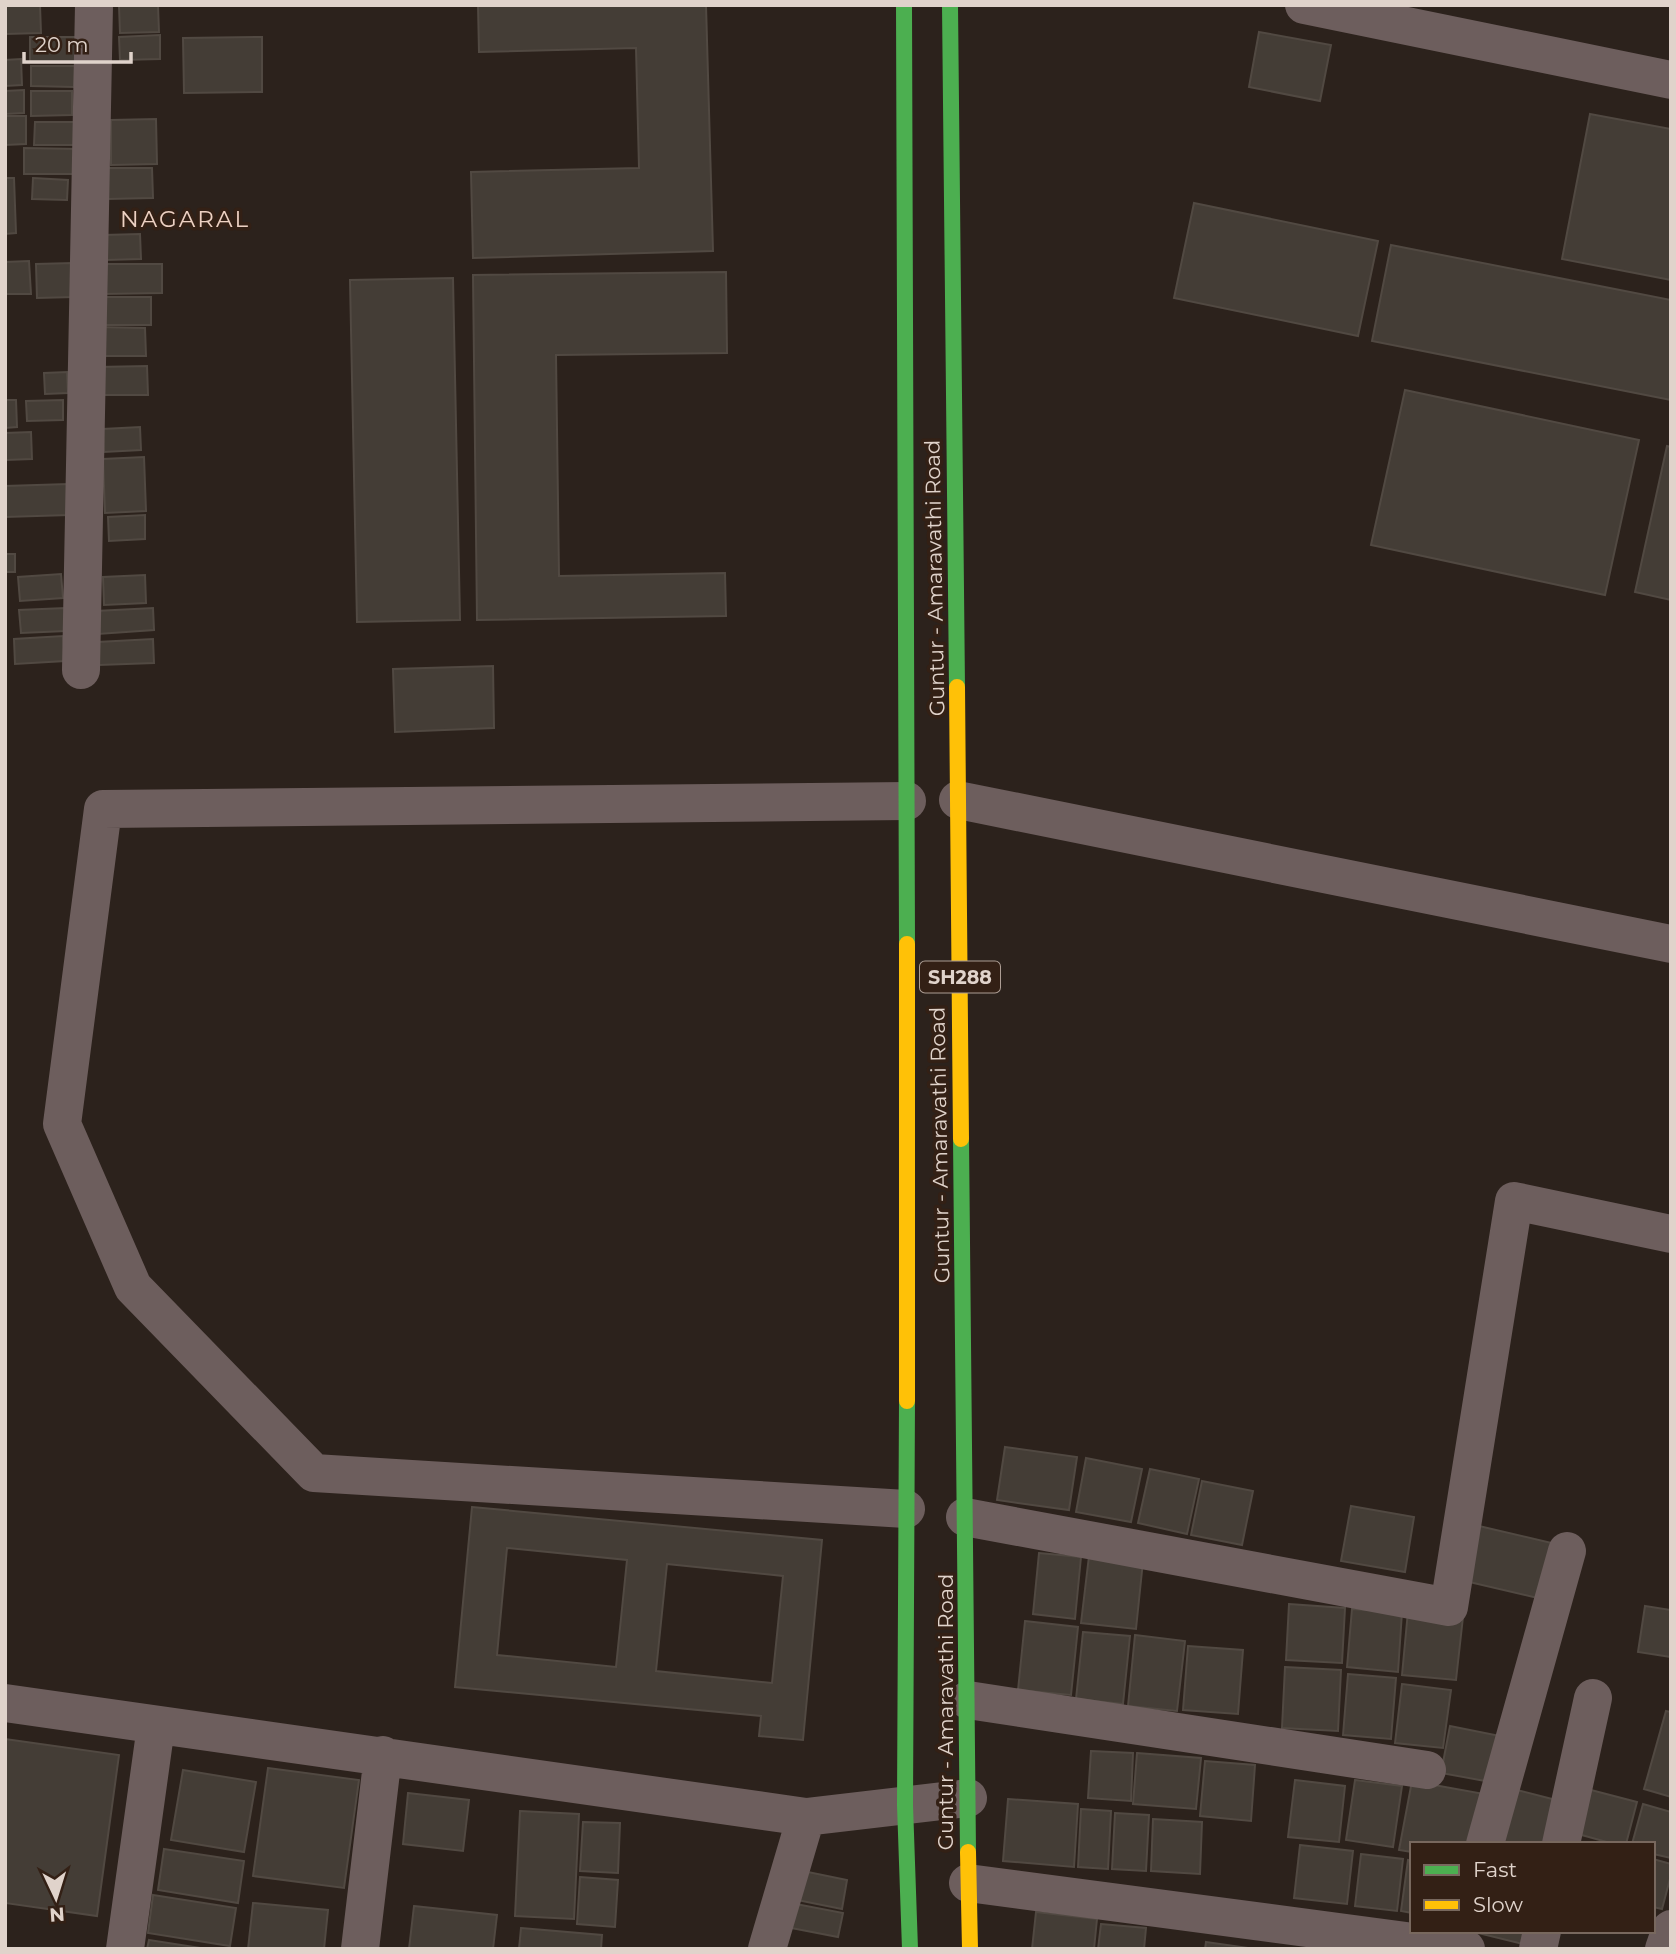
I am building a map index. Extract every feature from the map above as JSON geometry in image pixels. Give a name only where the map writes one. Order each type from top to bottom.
[{"type":"main road","name":"Guntur - Amaravathi Road","points":[[904,5],[909,36],[905,1805],[910,1949]]},
{"type":"main road","name":"Guntur - Amaravathi Road","points":[[950,5],[945,38],[958,800],[970,1949]]},
{"type":"street","points":[[81,670],[93,5]]},
{"type":"street","points":[[1304,5],[1671,80]]},
{"type":"street","points":[[958,800],[1671,944]]},
{"type":"street","points":[[906,1509],[314,1473],[133,1287],[62,1124],[103,809],[907,801]]},
{"type":"street","points":[[965,1517],[1449,1607],[1514,1201],[1671,1234]]},
{"type":"street","points":[[1486,1842],[1567,1551]]},
{"type":"street","points":[[1561,1842],[1593,1698]]},
{"type":"street","points":[[968,1700],[1427,1770]]},
{"type":"street","points":[[5,1703],[806,1817],[968,1798]]},
{"type":"street","points":[[125,1949],[156,1726]]},
{"type":"street","points":[[360,1949],[383,1755]]},
{"type":"street","points":[[767,1949],[806,1817]]},
{"type":"street","points":[[968,1883],[1461,1942]]},
{"type":"street","points":[[1664,1949],[1671,1929]]},
{"type":"building","points":[[5,5],[40,5],[41,33],[5,34]]},
{"type":"building","points":[[158,5],[159,32],[120,33],[119,6]]},
{"type":"building","points":[[478,5],[706,5],[713,251],[473,258],[471,172],[639,168],[636,48],[479,52]]},
{"type":"building","points":[[1259,32],[1331,45],[1320,101],[1249,87]]},
{"type":"building","points":[[160,35],[160,59],[120,60],[119,37]]},
{"type":"building","points":[[30,37],[77,37],[77,62],[30,62]]},
{"type":"building","points":[[262,37],[262,92],[184,93],[183,38]]},
{"type":"building","points":[[21,59],[22,85],[5,86],[5,60]]},
{"type":"building","points":[[31,66],[75,66],[74,87],[31,86]]},
{"type":"building","points":[[24,90],[24,113],[5,114],[5,91]]},
{"type":"building","points":[[31,91],[72,91],[72,115],[31,116]]},
{"type":"building","points":[[1590,114],[1671,129],[1671,280],[1562,259]]},
{"type":"building","points":[[5,116],[26,116],[26,144],[5,145]]},
{"type":"building","points":[[156,119],[157,164],[111,165],[111,120]]},
{"type":"building","points":[[35,122],[77,122],[77,145],[34,145]]},
{"type":"building","points":[[24,148],[80,149],[80,174],[24,174]]},
{"type":"building","points":[[107,168],[152,168],[153,198],[107,199]]},
{"type":"building","points":[[5,178],[14,178],[16,233],[5,234]]},
{"type":"building","points":[[33,178],[68,180],[67,200],[32,199]]},
{"type":"building","points":[[1194,203],[1378,241],[1358,336],[1174,298]]},
{"type":"building","points":[[140,234],[141,259],[105,260],[104,235]]},
{"type":"building","points":[[1391,245],[1671,300],[1671,400],[1372,341]]},
{"type":"building","points":[[29,261],[31,294],[5,294],[5,262]]},
{"type":"building","points":[[73,263],[74,297],[37,298],[36,264]]},
{"type":"building","points":[[102,264],[162,264],[162,293],[102,294]]},
{"type":"building","points":[[726,272],[727,353],[556,355],[559,576],[725,573],[726,616],[477,620],[473,275]]},
{"type":"building","points":[[453,278],[460,620],[357,622],[350,280]]},
{"type":"building","points":[[95,297],[151,297],[151,325],[95,325]]},
{"type":"building","points":[[96,327],[145,328],[146,356],[95,356]]},
{"type":"building","points":[[147,366],[148,395],[97,395],[97,367]]},
{"type":"building","points":[[67,372],[68,393],[45,394],[44,373]]},
{"type":"building","points":[[1405,390],[1639,440],[1605,595],[1371,545]]},
{"type":"building","points":[[5,400],[16,400],[17,427],[5,428]]},
{"type":"building","points":[[63,400],[63,420],[27,421],[26,401]]},
{"type":"building","points":[[140,427],[141,450],[104,452],[103,429]]},
{"type":"building","points":[[31,432],[32,459],[5,460],[5,433]]},
{"type":"building","points":[[1667,446],[1671,447],[1671,600],[1635,592]]},
{"type":"building","points":[[144,457],[146,511],[105,513],[103,459]]},
{"type":"building","points":[[68,484],[69,515],[5,517],[5,486]]},
{"type":"building","points":[[145,515],[145,539],[109,541],[108,517]]},
{"type":"building","points":[[5,554],[15,554],[15,572],[5,572]]},
{"type":"building","points":[[61,574],[63,598],[20,601],[18,577]]},
{"type":"building","points":[[145,575],[146,603],[104,605],[103,577]]},
{"type":"building","points":[[65,608],[66,631],[21,633],[19,610]]},
{"type":"building","points":[[153,608],[154,630],[98,634],[96,611]]},
{"type":"building","points":[[63,636],[65,661],[15,664],[14,639]]},
{"type":"building","points":[[153,639],[154,663],[99,665],[98,642]]},
{"type":"building","points":[[493,666],[494,728],[395,732],[393,669]]},
{"type":"building","points":[[1005,1447],[1077,1457],[1069,1510],[997,1500]]},
{"type":"building","points":[[1086,1458],[1142,1469],[1131,1522],[1076,1512]]},
{"type":"building","points":[[1150,1469],[1199,1479],[1187,1534],[1138,1523]]},
{"type":"building","points":[[1202,1481],[1253,1491],[1242,1545],[1191,1535]]},
{"type":"building","points":[[1351,1506],[1414,1517],[1405,1572],[1341,1561]]},
{"type":"building","points":[[472,1507],[822,1540],[803,1740],[759,1736],[761,1716],[455,1687]],"holes":[[[507,1548],[627,1560],[616,1667],[497,1655]],[[667,1564],[783,1576],[772,1683],[656,1671]]]},
{"type":"building","points":[[1479,1526],[1560,1545],[1546,1600],[1465,1581]]},
{"type":"building","points":[[1039,1553],[1081,1557],[1075,1619],[1033,1614]]},
{"type":"building","points":[[1089,1556],[1143,1561],[1136,1629],[1081,1623]]},
{"type":"building","points":[[1289,1604],[1345,1608],[1342,1663],[1286,1660]]},
{"type":"building","points":[[1645,1606],[1671,1610],[1671,1657],[1638,1652]]},
{"type":"building","points":[[1352,1609],[1402,1612],[1398,1672],[1347,1667]]},
{"type":"building","points":[[1408,1611],[1463,1617],[1456,1680],[1402,1675]]},
{"type":"building","points":[[1025,1621],[1078,1627],[1071,1695],[1018,1690]]},
{"type":"building","points":[[1083,1632],[1130,1636],[1123,1704],[1076,1699]]},
{"type":"building","points":[[1135,1635],[1185,1641],[1177,1711],[1128,1706]]},
{"type":"building","points":[[1188,1646],[1243,1650],[1238,1714],[1183,1710]]},
{"type":"building","points":[[1285,1667],[1341,1670],[1338,1731],[1282,1728]]},
{"type":"building","points":[[1348,1674],[1396,1678],[1391,1739],[1343,1735]]},
{"type":"building","points":[[1402,1684],[1451,1690],[1443,1748],[1395,1743]]},
{"type":"building","points":[[1666,1711],[1671,1712],[1671,1797],[1644,1789]]},
{"type":"building","points":[[1450,1726],[1500,1736],[1491,1782],[1441,1773]]},
{"type":"building","points":[[5,1739],[119,1755],[97,1916],[5,1903]]},
{"type":"building","points":[[1091,1751],[1133,1753],[1131,1801],[1088,1798]]},
{"type":"building","points":[[1137,1753],[1201,1758],[1196,1809],[1133,1804]]},
{"type":"building","points":[[1205,1761],[1255,1765],[1251,1821],[1200,1816]]},
{"type":"building","points":[[268,1768],[359,1780],[344,1888],[253,1876]]},
{"type":"building","points":[[183,1770],[256,1782],[244,1852],[171,1840]]},
{"type":"building","points":[[1295,1780],[1345,1786],[1339,1842],[1288,1837]]},
{"type":"building","points":[[1355,1780],[1402,1786],[1393,1847],[1346,1840]]},
{"type":"building","points":[[1412,1781],[1484,1794],[1474,1842],[1410,1842],[1410,1852],[1399,1850]]},
{"type":"building","points":[[1513,1789],[1560,1801],[1550,1842],[1500,1842]]},
{"type":"building","points":[[1591,1790],[1637,1802],[1627,1842],[1607,1842],[1578,1834]]},
{"type":"building","points":[[408,1793],[469,1800],[463,1851],[403,1844]]},
{"type":"building","points":[[1008,1799],[1078,1804],[1074,1867],[1003,1861]]},
{"type":"building","points":[[1643,1804],[1671,1812],[1671,1858],[1655,1854],[1655,1842],[1633,1842]]},
{"type":"building","points":[[1081,1809],[1111,1811],[1108,1869],[1078,1867]]},
{"type":"building","points":[[520,1811],[579,1814],[574,1919],[515,1916]]},
{"type":"building","points":[[1115,1813],[1149,1815],[1146,1871],[1112,1869]]},
{"type":"building","points":[[1153,1819],[1202,1822],[1200,1874],[1151,1871]]},
{"type":"building","points":[[583,1822],[620,1823],[618,1873],[580,1871]]},
{"type":"building","points":[[1300,1845],[1353,1851],[1347,1904],[1294,1898]]},
{"type":"building","points":[[164,1849],[244,1861],[238,1903],[158,1890]]},
{"type":"building","points":[[1361,1854],[1403,1859],[1397,1911],[1355,1906]]},
{"type":"building","points":[[1408,1860],[1410,1913],[1401,1911]]},
{"type":"building","points":[[1655,1860],[1671,1864],[1671,1875],[1662,1909],[1655,1907]]},
{"type":"building","points":[[803,1871],[847,1880],[842,1909],[797,1900]]},
{"type":"building","points":[[580,1877],[618,1880],[615,1927],[577,1924]]},
{"type":"building","points":[[153,1895],[236,1908],[230,1946],[148,1933]]},
{"type":"building","points":[[253,1903],[328,1910],[324,1949],[248,1949]]},
{"type":"building","points":[[796,1904],[843,1913],[838,1937],[791,1928]]},
{"type":"building","points":[[414,1906],[497,1915],[493,1949],[409,1949]]},
{"type":"building","points":[[1036,1912],[1097,1919],[1094,1949],[1032,1949]]},
{"type":"building","points":[[1101,1924],[1146,1928],[1144,1949],[1098,1949]]},
{"type":"building","points":[[521,1928],[602,1935],[601,1949],[519,1949]]},
{"type":"building","points":[[1478,1933],[1530,1933],[1527,1945]]},
{"type":"building","points":[[149,1940],[207,1949],[147,1949]]},
{"type":"building","points":[[1206,1942],[1249,1948],[1249,1949],[1205,1949]]},
{"type":"traffic: fast","points":[[904,5],[907,944]]},
{"type":"traffic: fast","points":[[950,5],[957,687]]},
{"type":"traffic: fast","points":[[961,1139],[968,1852]]},
{"type":"traffic: fast","points":[[907,1401],[905,1805],[910,1949]]},
{"type":"traffic: slow","points":[[957,687],[961,1139]]},
{"type":"traffic: slow","points":[[907,944],[907,1401]]},
{"type":"traffic: slow","points":[[968,1852],[970,1949]]},
{"type":"district","name":"NAGARAL","points":[[185,219]]}]
